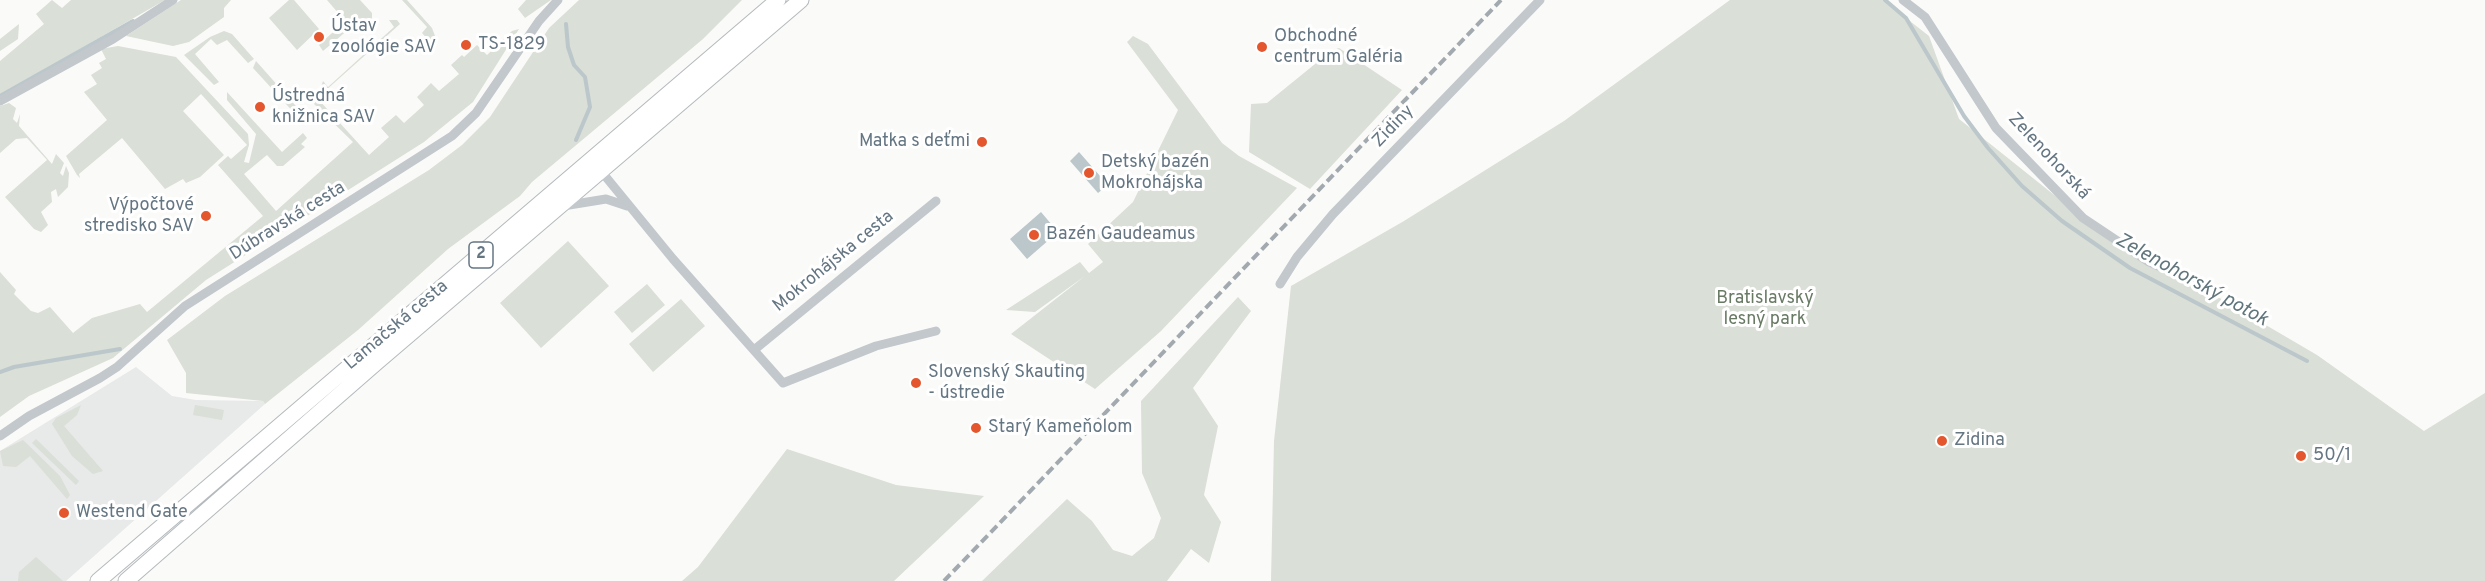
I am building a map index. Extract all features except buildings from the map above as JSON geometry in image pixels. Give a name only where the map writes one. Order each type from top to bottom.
[{"type":"main road","name":"Lamačská cesta","points":[[98,581],[778,0]]},
{"type":"main road","name":"Lamačská cesta","points":[[126,581],[385,355],[563,206],[801,0]]},
{"type":"main road","points":[[585,165],[592,164],[602,171]]},
{"type":"street","points":[[0,101],[112,39],[173,0]]},
{"type":"street","name":"Dúbravská cesta","points":[[0,436],[28,416],[117,367],[186,306],[452,136],[476,113],[539,21],[558,0]]},
{"type":"street","name":"Zidiny","points":[[1280,284],[1297,257],[1333,214],[1540,0]]},
{"type":"street","name":"Zelenohorská","points":[[1903,0],[1925,16],[1996,128],[2083,218],[2150,262],[2212,290]]},
{"type":"street","points":[[602,171],[630,207],[783,383],[876,346],[936,331]]},
{"type":"street","points":[[563,206],[606,199],[630,207]]},
{"type":"street","name":"Mokrohájska cesta","points":[[754,350],[936,201]]},
{"type":"shaded area","name":"Detský bazén Mokrohájska","points":[[1079,152],[1108,185],[1098,193],[1070,161]]},
{"type":"shaded area","name":"Bazén Gaudeamus","points":[[1041,212],[1058,232],[1027,259],[1010,239]]},
{"type":"shaded area","name":"Westend Gate","points":[[136,367],[172,396],[196,400],[263,401],[265,404],[66,581],[0,581],[0,451]]},
{"type":"green space","points":[[52,0],[62,8],[71,0],[165,0],[0,95],[0,61],[44,24],[36,14]]},
{"type":"green space","points":[[181,0],[231,0],[224,8],[224,17],[189,42],[173,46],[126,36]]},
{"type":"green space","points":[[289,0],[294,0],[319,29],[297,50],[269,18]]},
{"type":"green space","points":[[327,0],[360,0],[372,13],[372,18],[368,24],[362,18],[323,51],[319,45],[345,21]]},
{"type":"green space","points":[[402,0],[407,0],[432,28],[435,36],[431,43],[422,33],[427,27]]},
{"type":"green space","points":[[526,0],[551,0],[525,18],[518,9]]},
{"type":"green space","points":[[579,0],[742,0],[703,39],[532,182],[520,196],[448,249],[358,330],[265,404],[263,401],[186,393],[186,373],[167,340],[225,296],[429,170],[462,145],[490,117],[549,28]]},
{"type":"green space","name":"Bratislavský lesný park","points":[[1730,0],[1883,0],[1929,36],[1959,119],[2083,218],[2317,355],[2424,431],[2485,393],[2485,581],[1271,581],[1274,441],[1291,286],[1404,221],[1564,121]]},
{"type":"green space","points":[[389,20],[397,20],[400,24],[324,92],[321,87],[323,81],[328,87],[394,27]]},
{"type":"green space","points":[[19,24],[18,39],[0,51],[0,39]]},
{"type":"green space","points":[[519,29],[473,102],[424,142],[206,280],[113,358],[29,396],[0,417],[0,272],[16,290],[14,294],[31,311],[38,313],[50,307],[73,333],[92,318],[140,304],[147,312],[263,216],[218,165],[228,156],[231,159],[247,145],[201,94],[183,111],[224,155],[200,177],[186,183],[183,179],[165,189],[122,138],[79,174],[80,178],[77,175],[66,156],[107,120],[84,92],[97,84],[91,75],[102,68],[99,63],[106,59],[101,49],[118,46],[176,57],[248,134],[249,145],[244,162],[249,163],[256,134],[227,100],[227,92],[282,152],[303,133],[307,138],[301,144],[305,147],[283,166],[277,166],[267,155],[244,174],[276,211],[353,142],[314,104],[318,99],[369,155],[389,137],[381,128],[396,115],[404,123],[424,105],[417,97],[431,83],[439,91],[459,74],[451,65],[462,55],[464,57],[477,45],[487,55],[512,31]]},
{"type":"green space","points":[[224,31],[232,34],[254,59],[248,63],[227,40],[217,45],[211,39],[195,54],[219,82],[214,85],[184,55],[210,37]]},
{"type":"green space","points":[[1133,36],[1148,44],[1222,143],[1239,156],[1297,188],[1161,331],[1095,389],[1011,334],[1085,276],[1035,312],[1006,310],[1080,262],[1089,273],[1103,262],[1088,244],[1133,202],[1178,110],[1127,42]]},
{"type":"green space","points":[[1339,48],[1402,90],[1310,189],[1249,152],[1251,104],[1267,103],[1331,51]]},
{"type":"green space","points":[[256,61],[303,114],[301,116],[297,116],[253,68]]},
{"type":"green space","points":[[9,103],[16,108],[13,119],[17,123],[20,114],[19,126],[52,164],[56,154],[64,163],[60,173],[63,176],[66,166],[69,173],[68,187],[58,197],[56,189],[51,192],[52,202],[41,212],[48,225],[41,232],[34,229],[5,197],[47,160],[27,138],[16,139],[0,153],[0,106]]},
{"type":"green space","points":[[568,241],[609,286],[541,348],[500,303]]},
{"type":"green space","points":[[647,284],[665,305],[632,333],[614,312]]},
{"type":"green space","points":[[1238,297],[1251,311],[1193,388],[1218,426],[1204,495],[1221,522],[1209,563],[1191,549],[1167,581],[982,581],[1067,499],[1092,521],[1113,550],[1132,556],[1154,538],[1161,518],[1142,473],[1141,401]]},
{"type":"green space","points":[[681,299],[705,326],[653,372],[629,344]]},
{"type":"green space","points":[[81,405],[77,415],[64,426],[103,471],[93,474],[72,456],[52,424],[56,418]]},
{"type":"green space","points":[[195,405],[224,410],[222,420],[193,415]]},
{"type":"green space","points":[[36,439],[79,481],[76,485],[32,443]]},
{"type":"green space","points":[[23,440],[60,476],[70,495],[67,499],[30,456],[16,467],[3,466],[0,451]]},
{"type":"green space","points":[[787,449],[896,485],[984,496],[894,581],[682,581],[698,567]]},
{"type":"green space","points":[[36,557],[63,581],[18,581],[19,572]]},
{"type":"waterway","name":"Zelenohorský potok","points":[[1885,0],[1906,18],[1964,116],[1988,148],[2022,186],[2062,221],[2130,268],[2307,361]]},
{"type":"waterway","points":[[0,96],[133,21]]},
{"type":"waterway","points":[[566,24],[568,47],[574,65],[585,77],[590,107],[576,140]]},
{"type":"waterway","points":[[0,372],[14,367],[120,349]]},
{"type":"railway","points":[[944,581],[1501,0]]},
{"type":"place","name":"Ústav zoológie SAV","points":[[319,37]]},
{"type":"place","name":"TS-1829","points":[[466,45]]},
{"type":"place","name":"Obchodné centrum Galéria","points":[[1262,47]]},
{"type":"place","name":"Ústredná knižnica SAV","points":[[260,107]]},
{"type":"place","name":"Matka s deťmi","points":[[982,142]]},
{"type":"place","name":"Detský bazén Mokrohájska","points":[[1089,173]]},
{"type":"place","name":"Výpočtové stredisko SAV","points":[[206,216]]},
{"type":"place","name":"Bazén Gaudeamus","points":[[1034,235]]},
{"type":"place","name":"Slovenský Skauting - ústredie","points":[[916,383]]},
{"type":"place","name":"Starý Kameňolom","points":[[976,428]]},
{"type":"place","name":"Zidina","points":[[1942,441]]},
{"type":"place","name":"50/1","points":[[2301,456]]},
{"type":"place","name":"Westend Gate","points":[[64,513]]}]
